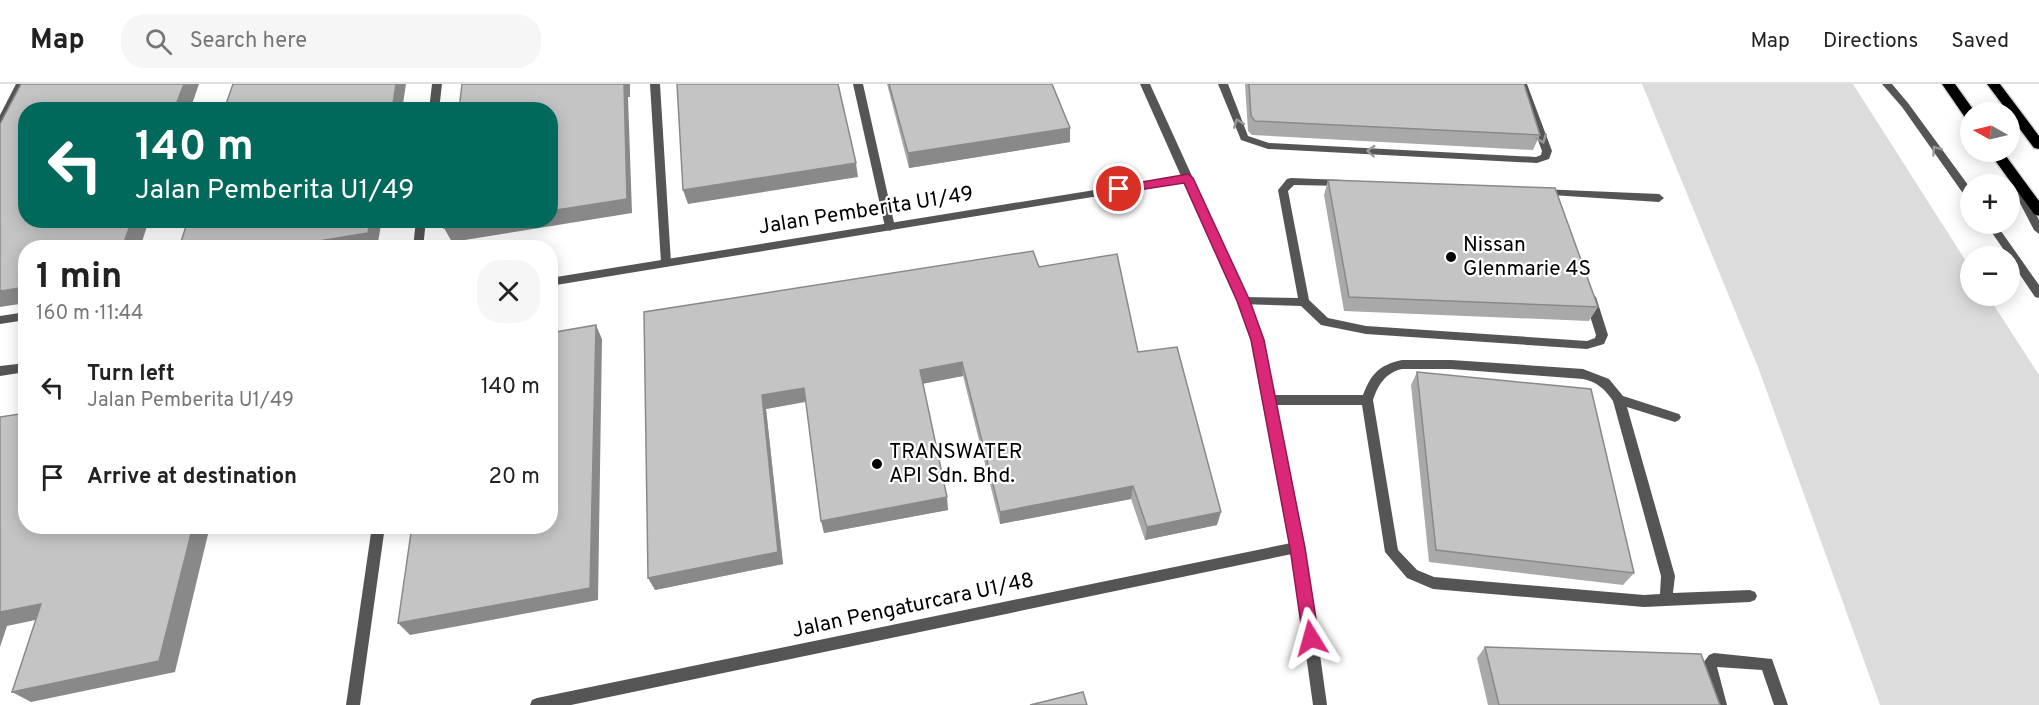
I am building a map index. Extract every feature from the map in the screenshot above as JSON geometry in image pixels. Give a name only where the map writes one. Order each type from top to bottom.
[{"type":"highway","points":[[1948,84],[1961,102]]},
{"type":"highway","points":[[1993,84],[2039,145]]},
{"type":"highway","points":[[2004,162],[2039,211]]},
{"type":"street","points":[[0,124],[21,84]]},
{"type":"street","points":[[435,102],[437,84]]},
{"type":"street","points":[[655,84],[666,263]]},
{"type":"street","points":[[858,84],[890,227]]},
{"type":"street","points":[[1145,84],[1244,301],[1258,340],[1298,548],[1320,705]]},
{"type":"street","points":[[1223,84],[1244,138],[1255,144],[1537,160],[1545,157],[1547,151],[1522,84]]},
{"type":"street","points":[[1887,84],[1905,105],[1960,182]]},
{"type":"street","points":[[2003,162],[2039,230]]},
{"type":"street","name":"Jalan Pemberita U1/49","points":[[558,281],[1188,178]]},
{"type":"street","points":[[1359,184],[1291,181],[1283,190],[1304,302],[1325,322],[1366,330],[1587,345],[1600,342],[1602,335],[1584,280]]},
{"type":"street","points":[[1532,192],[1556,198],[1659,198]]},
{"type":"street","points":[[1998,234],[2039,294]]},
{"type":"street","points":[[1244,301],[1304,302]]},
{"type":"street","points":[[0,320],[18,317]]},
{"type":"street","points":[[1666,600],[1668,576],[1619,400],[1609,383],[1600,377],[1583,374],[1429,364],[1392,366],[1373,380],[1367,400],[1392,552],[1412,574],[1432,583],[1644,602],[1750,596]]},
{"type":"street","points":[[0,371],[18,368]]},
{"type":"street","points":[[1269,400],[1367,400]]},
{"type":"street","points":[[1619,400],[1675,417]]},
{"type":"street","points":[[353,705],[378,534]]},
{"type":"street","name":"Jalan Pengaturcara U1/48","points":[[537,705],[1298,548]]},
{"type":"street","points":[[1720,705],[1708,666],[1714,660],[1767,664],[1781,705]]},
{"type":"shaded area","points":[[1642,84],[1853,84],[1960,252],[1960,306],[1994,306],[2039,375],[2039,705],[1880,705],[1758,367]]},
{"type":"building","points":[[21,84],[184,84],[177,102],[18,102],[18,228],[129,228],[125,240],[18,240],[18,288],[0,291],[0,124]]},
{"type":"building","points":[[233,84],[396,84],[393,102],[227,102]]},
{"type":"building","points":[[462,84],[624,84],[627,199],[558,210],[558,102],[460,102]]},
{"type":"building","points":[[677,84],[838,84],[856,163],[683,190]]},
{"type":"building","points":[[889,84],[1052,84],[1070,128],[908,153]]},
{"type":"building","points":[[1249,84],[1524,84],[1540,135],[1255,121],[1251,116]]},
{"type":"building","name":"Nissan Glenmarie 4S","points":[[1328,180],[1555,188],[1598,307],[1349,297]]},
{"type":"building","points":[[185,228],[369,228],[368,233],[325,240],[182,240]]},
{"type":"building","points":[[1033,251],[1039,267],[1117,254],[1138,352],[1177,347],[1221,512],[1147,527],[1133,486],[1000,512],[962,362],[920,370],[947,497],[821,521],[804,388],[762,395],[778,552],[648,578],[644,312]]},
{"type":"building","points":[[596,325],[590,588],[398,623],[411,534],[558,534],[558,332]]},
{"type":"building","points":[[1417,372],[1591,389],[1634,573],[1436,550]]},
{"type":"building","points":[[18,414],[18,534],[191,534],[159,661],[12,692],[41,604],[0,612],[0,417]]},
{"type":"building","points":[[1485,647],[1701,654],[1720,705],[1499,705]]},
{"type":"building","points":[[1083,692],[1087,705],[1030,705]]},
{"type":"place","name":"Nissan Glenmarie 4S","points":[[1451,257]]},
{"type":"place","name":"TRANSWATER API Sdn. Bhd.","points":[[877,464]]},
{"type":"route","points":[[1119,189],[1188,178],[1244,301],[1258,340],[1298,548],[1311,638]]}]
